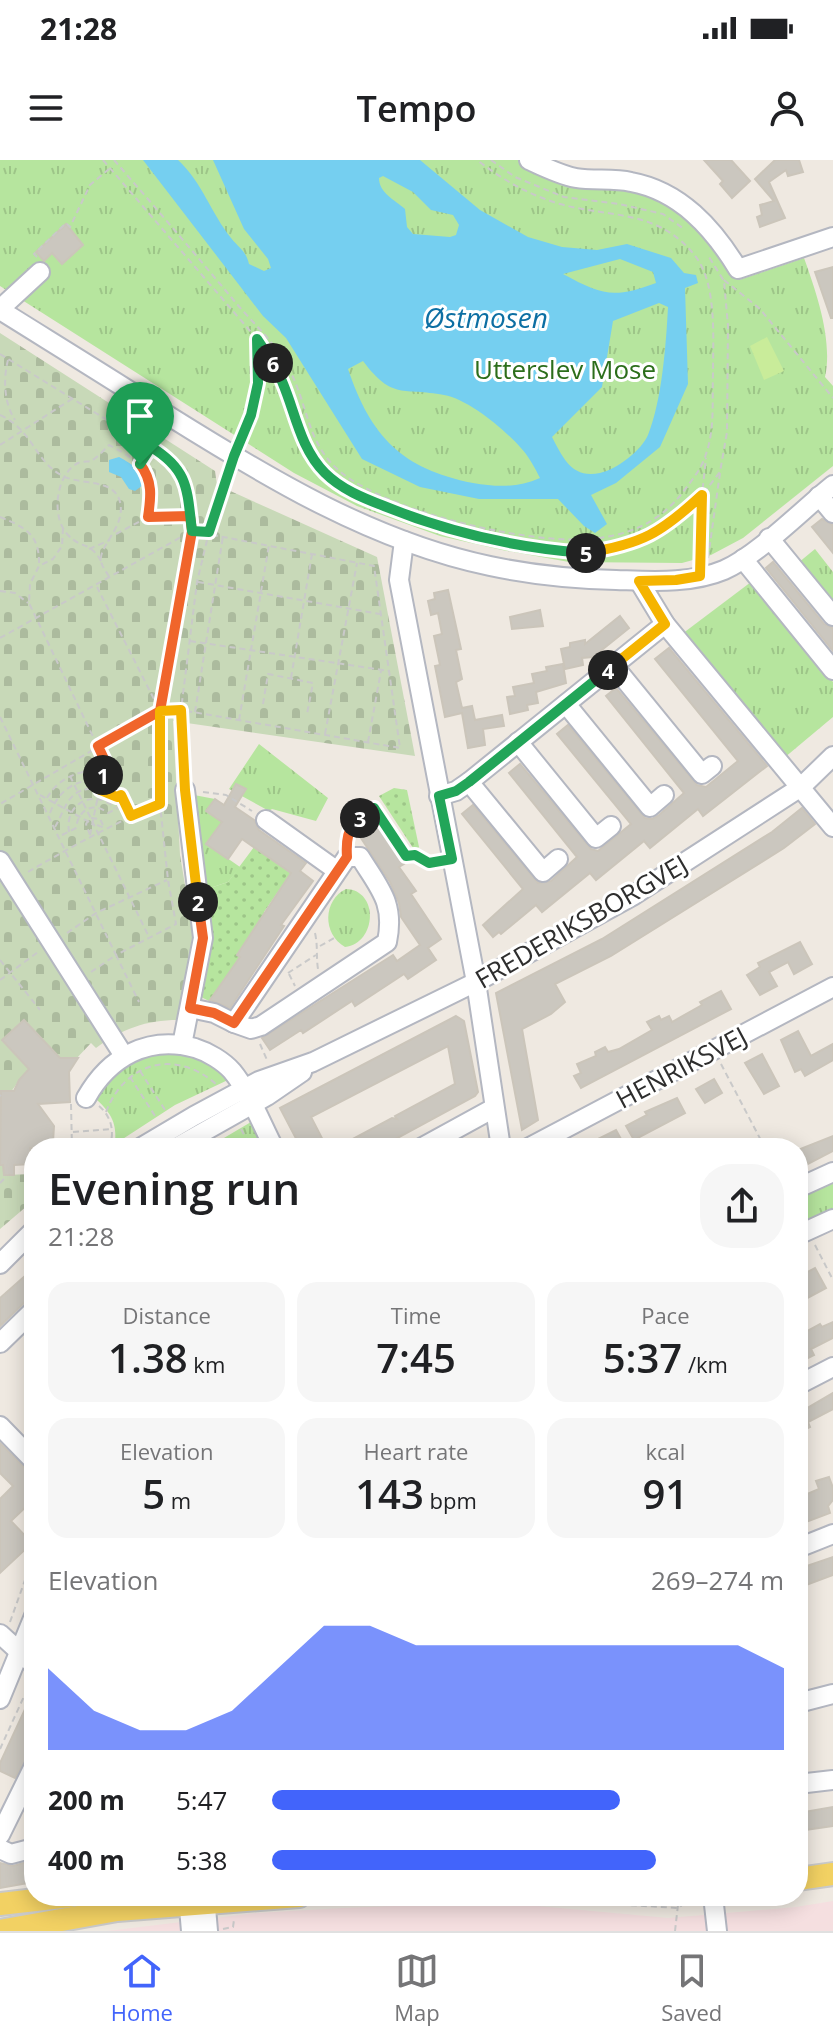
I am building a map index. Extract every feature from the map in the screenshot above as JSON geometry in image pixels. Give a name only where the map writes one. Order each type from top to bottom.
[{"type":"main road","points":[[808,1878],[833,1874]]},
{"type":"main road","points":[[0,1904],[70,1910]]},
{"type":"main road","points":[[0,1912],[122,1906]]},
{"type":"main road","points":[[0,1931],[70,1910]]},
{"type":"street","points":[[529,160],[575,178],[631,182],[655,189],[680,203],[712,231],[738,269],[833,237]]},
{"type":"street","points":[[40,272],[0,309],[234,456],[319,504],[404,541],[488,566],[566,578],[676,580],[722,571],[743,559],[826,490],[833,513]]},
{"type":"street","points":[[769,538],[833,616]]},
{"type":"street","points":[[404,541],[399,580],[476,982],[499,1138]]},
{"type":"street","points":[[743,559],[833,670]]},
{"type":"street","points":[[639,581],[665,624],[833,827]]},
{"type":"street","points":[[439,796],[456,791],[469,782],[665,624]]},
{"type":"street","points":[[613,665],[702,774],[712,766]]},
{"type":"street","points":[[566,704],[650,807],[664,795]]},
{"type":"street","points":[[518,742],[596,838],[611,826]]},
{"type":"street","name":"FREDERIKSBORGVEJ","points":[[239,1101],[273,1076],[313,1062],[476,982],[634,895],[801,787],[833,756]]},
{"type":"street","points":[[469,782],[543,872],[558,859]]},
{"type":"street","points":[[182,1045],[203,938],[185,790]]},
{"type":"street","points":[[266,820],[342,863]]},
{"type":"street","points":[[190,1008],[214,1013],[242,1026],[261,1026],[387,942],[391,924],[388,899],[360,857],[342,863],[301,922],[242,1026]]},
{"type":"street","points":[[0,861],[77,981],[121,1057]]},
{"type":"street","name":"HENRIKSVEJ","points":[[547,1138],[833,987]]},
{"type":"street","points":[[86,1098],[96,1081],[121,1057],[146,1046],[182,1045],[216,1058],[231,1070],[239,1101],[267,1138]]},
{"type":"street","name":"FREDERIKSBORGVEJ","points":[[163,1138],[291,1080],[313,1062]]},
{"type":"street","points":[[439,1138],[494,1108]]},
{"type":"street","points":[[808,1183],[833,1172]]},
{"type":"street","points":[[808,1231],[833,1219]]},
{"type":"street","points":[[0,1264],[24,1246]]},
{"type":"street","points":[[0,1343],[24,1320]]},
{"type":"street","points":[[808,1380],[833,1367]]},
{"type":"street","points":[[0,1426],[24,1451]]},
{"type":"street","points":[[808,1544],[833,1534]]},
{"type":"street","points":[[2,1636],[24,1656]]},
{"type":"street","points":[[0,1699],[24,1663]]},
{"type":"street","points":[[808,1700],[833,1694]]},
{"type":"street","points":[[0,1835],[8,1797],[24,1778]]},
{"type":"street","points":[[808,1783],[833,1780]]},
{"type":"street","points":[[0,1849],[11,1854],[24,1851]]},
{"type":"street","points":[[191,1931],[199,1906]]},
{"type":"street","points":[[205,1906],[220,1930]]},
{"type":"street","points":[[714,1906],[717,1931]]},
{"type":"path","points":[[103,160],[257,339],[280,375],[307,448],[325,473],[354,494],[433,526],[511,543],[586,553],[623,547],[655,535],[702,495],[720,472]]},
{"type":"path","points":[[114,160],[287,364],[321,453],[339,471],[372,491],[412,507],[478,526],[553,540],[594,540],[625,533],[665,512],[694,477],[706,455]]},
{"type":"path","points":[[477,160],[517,188],[540,197],[564,205],[645,220],[672,234],[696,257],[706,273],[713,348],[712,426],[702,495],[703,576]]},
{"type":"path","points":[[491,160],[515,177],[564,197],[619,204],[663,214],[686,230]]},
{"type":"path","points":[[40,272],[46,266],[34,254],[66,223],[70,227],[90,185],[110,168]]},
{"type":"path","points":[[704,249],[724,281],[760,309],[833,398]]},
{"type":"path","points":[[703,576],[727,432],[729,375],[724,281]]},
{"type":"path","points":[[257,339],[258,383],[251,415],[209,532],[197,582],[181,710],[185,790],[226,795],[266,820]]},
{"type":"path","points":[[0,354],[167,457],[186,483],[192,531],[160,711],[160,804],[176,924],[116,955],[77,981]]},
{"type":"path","points":[[8,359],[5,390],[11,414],[47,464],[65,477],[113,490],[121,509],[114,535],[101,561]]},
{"type":"path","points":[[0,445],[73,398]]},
{"type":"path","points":[[0,415],[18,425]]},
{"type":"path","points":[[109,577],[90,548],[65,534],[58,516],[58,494],[65,477],[78,463],[92,461],[109,445],[140,464],[149,476],[151,499],[148,517]]},
{"type":"path","points":[[140,464],[151,447]]},
{"type":"path","points":[[114,535],[148,517],[190,516]]},
{"type":"path","points":[[0,517],[26,529],[34,538],[39,566],[30,584],[29,603]]},
{"type":"path","points":[[39,566],[53,559],[62,546],[63,528]]},
{"type":"path","points":[[0,638],[192,531],[374,566],[400,748],[181,710],[160,711],[0,804]]},
{"type":"path","points":[[195,713],[223,535]]},
{"type":"path","points":[[90,548],[111,540]]},
{"type":"path","points":[[239,720],[269,544]]},
{"type":"path","points":[[291,678],[312,553]]},
{"type":"path","points":[[324,735],[357,562]]},
{"type":"path","points":[[197,582],[382,614]]},
{"type":"path","points":[[96,585],[160,711]]},
{"type":"path","points":[[0,591],[15,593],[29,603],[131,816]]},
{"type":"path","points":[[188,641],[390,672]]},
{"type":"path","points":[[368,742],[381,670]]},
{"type":"path","points":[[263,704],[268,674],[291,678],[313,683],[307,714]]},
{"type":"path","points":[[0,717],[139,1002]]},
{"type":"path","points":[[91,836],[105,761]]},
{"type":"path","points":[[46,799],[51,790],[70,776],[84,771],[103,771]]},
{"type":"path","points":[[70,776],[149,938]]},
{"type":"path","points":[[49,816],[62,792],[74,784],[102,779],[116,784]]},
{"type":"path","points":[[55,827],[69,799],[78,793],[100,790],[117,797],[121,795]]},
{"type":"path","points":[[214,799],[218,794]]},
{"type":"path","points":[[39,795],[79,817],[95,817]]},
{"type":"path","points":[[226,795],[227,802]]},
{"type":"path","points":[[69,832],[67,822],[71,812],[82,801],[98,798],[108,801],[116,809]]},
{"type":"path","points":[[59,836],[76,828],[79,817],[86,809],[97,807],[108,813],[125,804]]},
{"type":"path","points":[[13,882],[66,849],[160,804]]},
{"type":"path","points":[[342,863],[352,823],[374,808],[406,856],[415,855],[429,863],[452,859]]},
{"type":"path","points":[[95,817],[106,828]]},
{"type":"path","points":[[89,819],[86,824],[91,836]]},
{"type":"path","points":[[388,828],[396,822]]},
{"type":"path","points":[[94,825],[106,828]]},
{"type":"path","points":[[0,980],[96,913],[168,880]]},
{"type":"path","points":[[301,922],[315,933],[319,947],[319,973]]},
{"type":"path","points":[[319,947],[334,938]]},
{"type":"path","points":[[288,973],[317,954]]},
{"type":"path","points":[[0,960],[40,1010]]},
{"type":"path","points":[[283,968],[297,990]]},
{"type":"path","points":[[242,1026],[265,1053],[273,1076]]},
{"type":"path","points":[[714,1050],[760,1138]]},
{"type":"path","points":[[121,1057],[158,1138]]},
{"type":"path","points":[[106,1112],[111,1099],[139,1071],[166,1064],[192,1068],[239,1101],[248,1138]]},
{"type":"path","points":[[139,1071],[158,1138]]},
{"type":"path","points":[[71,1138],[71,1096],[86,1098],[106,1112],[112,1138]]},
{"type":"path","points":[[71,1132],[112,1129]]},
{"type":"path","points":[[0,1183],[4,1179]]},
{"type":"path","points":[[808,1241],[833,1280]]},
{"type":"path","points":[[2,1636],[24,1580]]},
{"type":"path","points":[[0,1749],[24,1695]]},
{"type":"path","points":[[220,1930],[233,1927],[234,1916],[242,1912],[242,1906]]},
{"type":"path","points":[[645,1906],[681,1906]]},
{"type":"path","points":[[675,1931],[678,1908]]},
{"type":"shaded area","points":[[833,1901],[833,1931],[107,1931],[257,1913],[393,1906],[538,1906],[668,1918]]},
{"type":"green space","name":"Utterslev Mose","points":[[0,160],[520,160],[635,189],[670,202],[718,244],[739,280],[804,258],[825,333],[825,377],[833,386],[833,466],[743,538],[711,555],[682,563],[569,562],[440,536],[357,506],[294,473],[0,286]]},
{"type":"green space","points":[[0,333],[215,471],[217,485],[377,557],[415,756],[173,721],[180,855],[193,933],[178,1020],[135,1027],[96,1048],[91,1043],[75,1060],[61,1059],[24,1020],[2,1041],[28,1068],[28,1072],[0,1102]]},
{"type":"green space","points":[[767,337],[784,371],[764,380],[750,346]]},
{"type":"green space","points":[[815,549],[833,572],[833,608],[798,563]]},
{"type":"green space","points":[[751,582],[833,682],[833,717],[784,758],[682,634]]},
{"type":"green space","points":[[259,744],[328,798],[316,821],[272,809],[269,811],[229,789]]},
{"type":"green space","points":[[394,788],[407,790],[419,847],[415,851],[379,796]]},
{"type":"green space","points":[[194,795],[215,799],[206,811],[222,822],[207,844],[240,867],[228,882],[204,890]]},
{"type":"green space","points":[[254,847],[291,873],[209,1001],[201,997],[212,932],[204,890],[228,882]]},
{"type":"green space","points":[[346,889],[364,898],[370,917],[363,936],[345,947],[332,934],[328,917],[333,901]]},
{"type":"green space","points":[[175,1050],[208,1061],[230,1079],[175,1105],[124,1138],[115,1138],[112,1120],[97,1100],[120,1070],[149,1056]]},
{"type":"green space","points":[[251,1122],[260,1138],[224,1138]]},
{"type":"green space","points":[[0,1165],[3,1165],[4,1175],[24,1174],[24,1209],[0,1229]]},
{"type":"green space","points":[[833,1176],[833,1214],[808,1225],[808,1187]]},
{"type":"water","name":"Østmosen","points":[[143,160],[178,160],[194,178],[249,264],[264,271],[271,268],[268,259],[244,229],[213,160],[420,160],[480,210],[528,237],[562,247],[597,250],[627,244],[671,258],[684,273],[696,275],[698,283],[685,288],[688,384],[660,447],[616,483],[591,495],[607,524],[595,533],[558,499],[479,499],[420,487],[362,459],[286,338],[263,316]],"holes":[[[383,176],[413,192],[431,210],[453,215],[459,225],[456,235],[413,234],[407,227],[405,209],[385,192],[379,178]],[[620,259],[653,272],[656,283],[618,293],[588,287],[563,274]],[[659,303],[668,307],[657,406],[648,435],[634,453],[607,471],[582,473],[570,465],[552,437],[602,387],[613,321]],[[363,361],[373,374],[391,387],[444,395],[464,402],[513,440],[529,458],[540,478],[515,485],[473,483],[448,477],[408,459],[392,446],[367,414],[348,369]]]},
{"type":"water","points":[[119,457],[141,475],[143,485],[135,491],[129,489],[121,477],[109,472],[109,460]]},
{"type":"building","points":[[704,160],[731,160],[750,181],[732,198],[720,184],[723,181]]},
{"type":"building","points":[[775,160],[799,160],[803,172],[788,176],[786,170],[769,182],[785,218],[760,227],[757,217],[762,215],[760,205],[774,201],[755,179]]},
{"type":"building","points":[[66,224],[83,245],[62,264],[52,253],[44,261],[36,252]]},
{"type":"building","points":[[833,267],[833,318],[831,318],[815,272]]},
{"type":"building","points":[[822,519],[833,525],[833,553],[812,527]]},
{"type":"building","points":[[773,562],[824,624],[833,628],[833,651],[766,568]]},
{"type":"building","points":[[448,590],[461,649],[456,650],[462,679],[456,682],[462,708],[472,706],[475,720],[502,715],[504,726],[483,729],[485,745],[468,748],[462,713],[445,717],[435,666],[440,665],[434,636],[442,634],[438,613],[431,615],[428,601],[435,599],[434,593]]},
{"type":"building","points":[[540,610],[543,626],[512,629],[510,617]]},
{"type":"building","points":[[620,616],[629,628],[593,657],[582,658],[583,665],[565,669],[561,649],[570,647],[570,643],[585,640],[585,644]]},
{"type":"building","points":[[669,648],[767,766],[703,816],[698,809],[650,848],[644,841],[596,880],[590,873],[542,912],[536,905],[493,937],[483,925],[523,889],[462,814],[473,805],[538,883],[551,881],[577,857],[509,773],[520,764],[591,849],[598,851],[631,824],[557,734],[568,725],[645,818],[658,816],[684,793],[606,696],[616,688],[697,785],[706,787],[738,761],[655,659]]},
{"type":"building","points":[[563,664],[566,683],[536,692],[538,703],[527,705],[528,710],[510,714],[507,697],[515,696],[513,687],[534,683],[532,674]]},
{"type":"building","points":[[236,784],[246,789],[235,807],[254,820],[259,830],[306,863],[300,871],[313,881],[281,925],[284,926],[230,1008],[210,1000],[291,873],[242,839],[228,859],[206,844],[222,822],[206,811],[215,799],[224,805]]},
{"type":"building","points":[[802,808],[815,824],[784,848],[611,956],[555,984],[565,1002],[551,1014],[522,1029],[538,1120],[522,1130],[496,993],[602,939],[772,832]]},
{"type":"building","points":[[370,814],[404,864],[399,867],[416,891],[411,894],[441,939],[428,948],[436,960],[408,979],[404,974],[355,1006],[352,1001],[270,1050],[262,1038],[393,955],[397,961],[420,945],[401,917],[390,882],[353,826]]},
{"type":"building","points":[[800,942],[812,964],[794,974],[788,962],[769,972],[777,986],[760,995],[747,975],[760,967],[758,963]]},
{"type":"building","points":[[721,991],[731,1009],[581,1088],[574,1076],[581,1073],[577,1064],[596,1056],[595,1052],[605,1047],[608,1052],[619,1049],[652,1030],[647,1022],[659,1016],[661,1020],[669,1016],[672,1022]]},
{"type":"building","points":[[456,1016],[464,1021],[478,1092],[397,1138],[355,1138],[392,1118],[397,1119],[395,1116],[455,1084],[448,1046],[311,1117],[322,1138],[296,1138],[280,1108]]},
{"type":"building","points":[[24,1020],[60,1058],[78,1058],[69,1072],[70,1102],[38,1104],[54,1126],[53,1138],[24,1138],[24,1164],[14,1165],[14,1175],[4,1175],[3,1165],[0,1165],[1,1091],[14,1091],[29,1069],[2,1040]]},
{"type":"building","points":[[798,1031],[811,1056],[833,1044],[833,1060],[805,1076],[801,1069],[795,1072],[781,1040]]},
{"type":"building","points":[[762,1054],[779,1086],[764,1094],[745,1063]]},
{"type":"building","points":[[714,1079],[722,1093],[705,1103],[696,1089]]},
{"type":"building","points":[[677,1098],[685,1113],[633,1138],[626,1126],[647,1115],[645,1112]]},
{"type":"building","points":[[616,1130],[620,1138],[600,1138]]},
{"type":"building","points":[[833,1136],[833,1151],[808,1164],[808,1146]]},
{"type":"building","points":[[815,1268],[826,1288],[808,1298],[808,1272]]},
{"type":"building","points":[[24,1277],[24,1303],[0,1326],[0,1298]]},
{"type":"building","points":[[833,1322],[833,1338],[811,1349],[814,1355],[808,1358],[808,1331],[820,1324],[822,1327]]},
{"type":"building","points":[[833,1393],[833,1409],[808,1422],[808,1408]]},
{"type":"building","points":[[0,1443],[24,1467],[24,1509],[11,1521],[24,1535],[24,1550],[0,1573],[0,1499],[13,1486],[0,1473]]},
{"type":"building","points":[[829,1477],[833,1500],[828,1506],[830,1513],[808,1521],[808,1494],[819,1489],[816,1481]]},
{"type":"building","points":[[833,1557],[833,1575],[808,1584],[808,1566]]},
{"type":"building","points":[[24,1711],[24,1763],[15,1778],[0,1771],[0,1763]]},
{"type":"building","points":[[833,1807],[833,1826],[808,1830],[808,1811]]},
{"type":"building","points":[[0,1863],[13,1866],[24,1863],[24,1884],[0,1888]]},
{"type":"route","points":[[140,464],[149,476],[151,499],[148,517],[190,516],[192,531],[160,711],[98,746],[105,761],[100,790],[117,797],[121,795],[131,816],[160,804],[160,711],[181,710],[185,790],[203,938],[190,1008],[214,1013],[234,1023],[347,857],[346,842],[352,823],[374,808],[406,856],[415,855],[429,863],[452,859],[439,796],[456,791],[469,782],[665,624],[639,581],[700,576],[702,495],[655,535],[623,547],[586,553],[511,543],[433,526],[354,494],[325,473],[307,448],[280,375],[257,339],[258,383],[251,415],[209,532],[192,531],[186,483],[167,457],[151,447],[140,464]]}]
